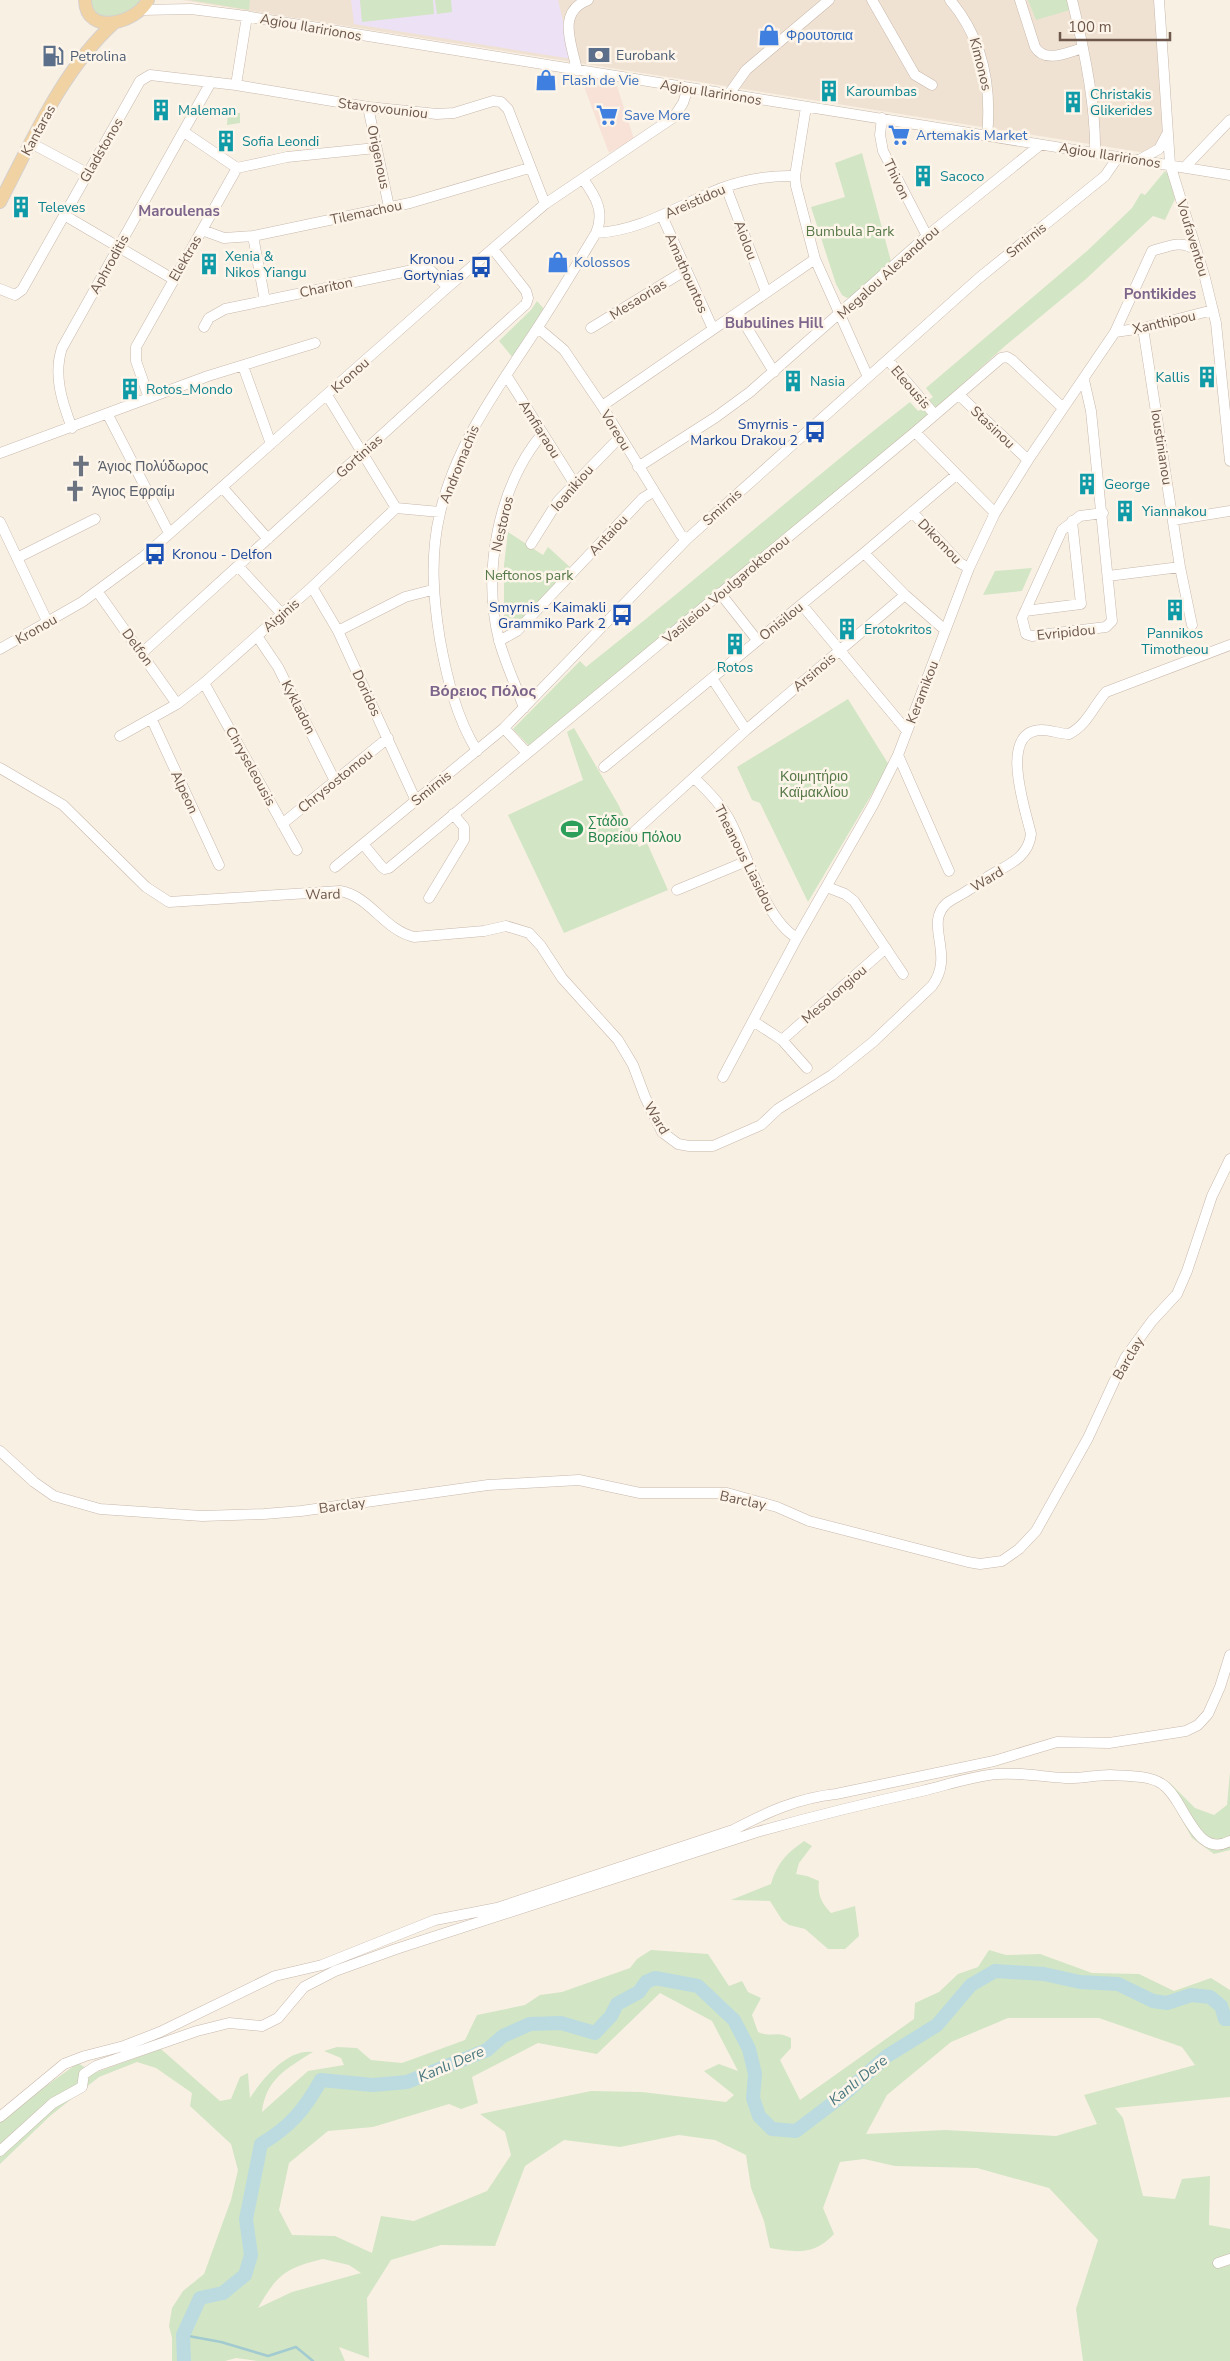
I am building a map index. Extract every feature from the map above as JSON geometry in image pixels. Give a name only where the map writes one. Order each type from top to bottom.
[{"type":"main road","name":"Kantaras","points":[[0,202],[30,143],[80,61],[96,40],[114,23],[144,5]]},
{"type":"main road","name":"Kantaras","points":[[80,61],[89,35],[84,6]]},
{"type":"main road","points":[[84,6],[98,22],[114,23]]},
{"type":"street","name":"Agiou Ilaririonos","points":[[167,0],[191,9]]},
{"type":"street","points":[[577,70],[568,18],[573,8],[588,0]]},
{"type":"street","points":[[729,94],[746,70],[829,0]]},
{"type":"street","points":[[872,0],[915,75],[932,85]]},
{"type":"street","name":"Kimonos","points":[[950,0],[968,24],[980,54],[989,100],[987,136]]},
{"type":"street","points":[[1020,0],[1035,47],[1040,53],[1049,56],[1083,48]]},
{"type":"street","points":[[1072,0],[1083,48],[1095,136],[1095,152]]},
{"type":"street","name":"Voufaventou","points":[[1159,0],[1170,164],[1214,310],[1230,461]]},
{"type":"street","name":"Agiou Ilaririonos","points":[[144,5],[247,16],[1230,175]]},
{"type":"street","points":[[236,85],[247,16]]},
{"type":"street","name":"Stavrovouniou","points":[[154,74],[236,85],[368,107],[444,114],[494,101],[503,103],[508,109],[529,168],[545,204]]},
{"type":"street","name":"Gladstonos","points":[[0,289],[12,295],[20,293],[140,81],[154,74]]},
{"type":"street","name":"Aphroditis","points":[[72,428],[59,385],[59,359],[66,342],[118,246],[211,82]]},
{"type":"street","name":"Kronou","points":[[0,649],[48,623],[97,591],[143,557],[448,287],[545,204],[674,117],[683,103],[688,88]]},
{"type":"street","name":"Origenous","points":[[368,107],[389,207]]},
{"type":"street","points":[[806,107],[795,176],[815,259],[868,377]]},
{"type":"street","name":"Thivon","points":[[882,118],[880,135],[883,151],[927,236]]},
{"type":"street","points":[[1185,167],[1230,120]]},
{"type":"street","points":[[184,132],[238,168],[287,157],[376,148]]},
{"type":"street","points":[[1138,160],[1150,156],[1159,149],[1168,133]]},
{"type":"street","points":[[30,143],[87,173]]},
{"type":"street","name":"Megalou Alexandrou","points":[[638,467],[716,417],[774,372],[927,236],[1040,144]]},
{"type":"street","name":"Smirnis","points":[[335,867],[504,728],[686,539],[980,278],[1105,176],[1118,157]]},
{"type":"street","name":"Elektras","points":[[149,398],[136,361],[135,351],[173,279],[238,168]]},
{"type":"street","name":"Tilemachou","points":[[202,230],[224,238],[252,236],[389,207],[454,191],[529,168]]},
{"type":"street","name":"Areistidou","points":[[596,233],[623,230],[662,216],[726,187],[774,177],[795,176]]},
{"type":"street","name":"Andromachis","points":[[477,751],[457,708],[445,670],[432,590],[440,512],[467,440],[596,233],[600,216],[599,207],[584,179]]},
{"type":"street","name":"Aiolou","points":[[726,187],[766,292]]},
{"type":"street","points":[[64,215],[173,279]]},
{"type":"street","name":"Amathountos","points":[[662,216],[713,329]]},
{"type":"street","points":[[1176,244],[1185,235],[1189,226]]},
{"type":"street","points":[[252,236],[264,301]]},
{"type":"street","points":[[1176,244],[1184,243],[1197,251]]},
{"type":"street","name":"Keramikou","points":[[723,1077],[797,938],[873,805],[898,755],[969,568],[996,513],[1028,460],[1115,332],[1152,252],[1176,244]]},
{"type":"street","name":"Gortinias","points":[[142,652],[526,304],[528,298],[526,291],[493,249]]},
{"type":"street","points":[[602,406],[815,259]]},
{"type":"street","name":"Chariton","points":[[204,327],[209,318],[225,309],[428,268],[448,287]]},
{"type":"street","name":"Mesaorias","points":[[591,328],[686,270]]},
{"type":"street","name":"Xanthipou","points":[[1115,332],[1143,328],[1214,310]]},
{"type":"street","points":[[738,313],[774,372]]},
{"type":"street","name":"Voreou","points":[[538,328],[564,350],[602,406],[653,492],[681,535],[686,539]]},
{"type":"street","name":"Ioustinianou","points":[[1143,328],[1180,567],[1192,625]]},
{"type":"street","points":[[0,453],[108,415],[149,398],[315,343]]},
{"type":"street","name":"Vasileiou Voulgaroktonou","points":[[363,844],[385,869],[915,432],[998,360],[1007,357],[1063,408]]},
{"type":"street","name":"Eleousis","points":[[888,360],[934,414]]},
{"type":"street","points":[[242,366],[271,444]]},
{"type":"street","name":"Amfiaraou","points":[[506,375],[574,483]]},
{"type":"street","name":"Evripidou","points":[[1072,520],[1060,534],[1022,618],[1024,629],[1029,636],[1106,627],[1112,621],[1103,513],[1091,411],[1084,380]]},
{"type":"street","points":[[328,395],[396,508],[440,512]]},
{"type":"street","name":"Stasinou","points":[[959,395],[1028,460]]},
{"type":"street","points":[[108,415],[169,533]]},
{"type":"street","points":[[915,432],[996,513]]},
{"type":"street","name":"Nestoros","points":[[524,708],[499,641],[493,582],[498,531],[504,506],[519,468],[542,434]]},
{"type":"street","name":"Ioanikiou","points":[[530,544],[558,501],[620,437]]},
{"type":"street","name":"Onisilou","points":[[604,766],[956,475]]},
{"type":"street","points":[[222,487],[268,539]]},
{"type":"street","name":"Antaiou","points":[[499,641],[517,631],[643,498],[653,492]]},
{"type":"street","name":"Aiginis","points":[[120,736],[152,720],[204,683],[312,587],[396,508]]},
{"type":"street","points":[[1173,520],[1230,511]]},
{"type":"street","name":"Dikomou","points":[[912,512],[960,562],[969,568]]},
{"type":"street","points":[[1072,520],[1085,515],[1103,513]]},
{"type":"street","points":[[17,558],[95,519]]},
{"type":"street","name":"Evripidou","points":[[1025,611],[1081,604],[1072,520]]},
{"type":"street","points":[[0,522],[48,623]]},
{"type":"street","points":[[864,553],[905,595],[945,630]]},
{"type":"street","points":[[238,566],[282,614]]},
{"type":"street","points":[[1108,576],[1180,567]]},
{"type":"street","name":"Doridos","points":[[312,587],[338,631],[416,801]]},
{"type":"street","points":[[338,631],[405,597],[432,590]]},
{"type":"street","name":"Delfon","points":[[97,591],[177,704]]},
{"type":"street","points":[[720,593],[757,640]]},
{"type":"street","name":"Arsinois","points":[[635,831],[746,730],[905,595]]},
{"type":"street","points":[[802,604],[907,731]]},
{"type":"street","name":"Kykladon","points":[[257,636],[278,666],[335,781]]},
{"type":"street","name":"Ward","points":[[0,768],[63,805],[146,887],[169,902],[340,891],[351,893],[402,934],[414,937],[484,931],[506,926],[529,933],[541,946],[562,978],[618,1040],[633,1065],[645,1097],[662,1132],[678,1144],[713,1146],[761,1125],[778,1109],[848,1063],[874,1042],[940,976],[942,950],[936,926],[946,904],[986,877],[1009,866],[1027,849],[1030,842],[1016,764],[1019,746],[1026,736],[1041,730],[1069,734],[1086,722],[1093,706],[1106,692],[1230,645]]},
{"type":"street","points":[[712,678],[746,730]]},
{"type":"street","name":"Chryseleousis","points":[[204,683],[297,850]]},
{"type":"street","name":"Alpeon","points":[[152,720],[219,865]]},
{"type":"street","points":[[504,728],[527,753]]},
{"type":"street","name":"Chrysostomou","points":[[282,824],[388,738]]},
{"type":"street","points":[[898,755],[949,871]]},
{"type":"street","name":"Theanous Liasidou","points":[[694,778],[723,810],[776,918],[797,938]]},
{"type":"street","points":[[429,898],[464,840],[464,827],[453,814]]},
{"type":"street","points":[[677,890],[747,861]]},
{"type":"street","points":[[826,887],[846,894],[854,901],[904,974]]},
{"type":"street","name":"Mesolongiou","points":[[782,1040],[886,948]]},
{"type":"street","points":[[753,1021],[782,1040],[807,1068]]},
{"type":"street","name":"Barclay","points":[[0,1451],[34,1482],[54,1496],[100,1508],[202,1516],[264,1514],[301,1511],[488,1485],[579,1480],[640,1493],[727,1493],[777,1507],[809,1521],[968,1562],[980,1564],[1002,1560],[1019,1550],[1036,1531],[1088,1438],[1126,1358],[1152,1321],[1177,1294],[1187,1271],[1212,1196],[1230,1159]]},
{"type":"street","points":[[0,2118],[64,2064],[85,2056],[124,2046],[160,2032],[275,1976],[331,1962],[436,1920],[497,1908],[733,1830],[770,1810],[811,1796],[836,1794],[994,1761],[1058,1742],[1109,1743],[1186,1731],[1198,1725],[1208,1714],[1220,1687],[1230,1655]]},
{"type":"street","points":[[0,2152],[53,2103],[82,2087],[84,2074],[96,2066],[197,2031],[229,2023],[262,2026],[278,2018],[304,1987],[335,1971],[396,1949],[756,1832],[803,1820],[997,1774],[1067,1778],[1110,1775],[1152,1779],[1163,1784],[1179,1803],[1193,1828],[1203,1840],[1212,1845],[1222,1846],[1230,1841]]},
{"type":"street","points":[[1218,2263],[1230,2259]]},
{"type":"shaded area","points":[[182,0],[1155,0],[1165,138],[1146,153]]},
{"type":"shaded area","points":[[351,0],[558,0],[572,59],[354,24]]},
{"type":"shaded area","points":[[580,76],[616,83],[634,139],[609,153]]},
{"type":"green space","points":[[92,0],[143,0],[126,12],[106,19],[95,11],[92,6]]},
{"type":"green space","points":[[190,0],[250,0],[249,10]]},
{"type":"green space","points":[[360,0],[433,0],[434,14],[362,22]]},
{"type":"green space","points":[[435,0],[451,0],[452,12],[437,14]]},
{"type":"green space","points":[[1028,0],[1067,0],[1070,10],[1036,20]]},
{"type":"green space","points":[[228,112],[240,113],[240,123],[227,125]]},
{"type":"green space","name":"Bumbula Park","points":[[862,153],[892,265],[853,296],[847,298],[842,295],[836,284],[811,207],[845,197],[835,163]]},
{"type":"green space","points":[[1165,171],[1168,174],[1175,199],[1165,220],[1153,216],[1086,279],[1005,346],[936,408],[929,400],[933,397],[926,388],[1087,251],[1132,208],[1141,193],[1145,195]]},
{"type":"green space","points":[[537,301],[545,310],[513,358],[499,341],[531,310]]},
{"type":"green space","points":[[910,402],[918,411],[924,408],[929,416],[530,747],[513,729],[580,661],[586,667]]},
{"type":"green space","name":"Neftonos park","points":[[508,532],[543,555],[548,547],[571,568],[517,626],[508,625],[504,617],[504,565]]},
{"type":"green space","points":[[1032,568],[1022,591],[983,595],[995,571]]},
{"type":"green space","name":"Κοιμητήριο Καϊμακλίου","points":[[848,699],[889,765],[808,902],[760,803],[752,800],[737,767]]},
{"type":"green space","name":"Στάδιο Βορείου Πόλου","points":[[574,728],[618,804],[639,847],[647,843],[668,890],[564,933],[508,815],[583,780],[567,732]]},
{"type":"green space","points":[[1230,1772],[1230,1850],[1214,1854],[1192,1838],[1158,1777],[1170,1783],[1195,1808],[1214,1815],[1227,1805]]},
{"type":"green space","points":[[804,1841],[812,1846],[799,1863],[796,1874],[819,1881],[821,1898],[831,1913],[855,1906],[859,1936],[845,1949],[828,1949],[805,1929],[789,1925],[782,1920],[770,1901],[731,1900],[771,1884],[783,1859]]},
{"type":"green space","points":[[651,1950],[708,1954],[729,1986],[742,1981],[748,1992],[761,1998],[752,2015],[758,2032],[791,2038],[791,2048],[780,2060],[800,2100],[914,2019],[915,2003],[939,1992],[958,1974],[978,1967],[989,1950],[1006,1955],[1040,1954],[1092,1973],[1139,1974],[1174,1991],[1211,1978],[1230,1990],[1230,2097],[1115,2108],[1123,2118],[1143,2196],[1175,2199],[1182,2179],[1210,2176],[1209,2225],[1230,2229],[1230,2361],[1083,2361],[1076,2309],[1098,2240],[1049,2188],[977,2168],[895,2166],[864,2159],[840,2162],[823,2208],[834,2234],[819,2246],[804,2251],[770,2248],[764,2221],[751,2188],[746,2155],[715,2140],[679,2135],[620,2147],[564,2140],[525,2166],[495,2246],[441,2245],[391,2260],[367,2298],[369,2358],[339,2347],[345,2361],[257,2361],[236,2358],[225,2361],[172,2361],[172,2338],[169,2326],[172,2308],[183,2291],[204,2274],[231,2200],[238,2170],[231,2144],[190,2106],[192,2093],[156,2068],[137,2062],[99,2077],[50,2116],[0,2164],[0,2119],[78,2063],[94,2073],[161,2049],[220,2101],[231,2099],[240,2077],[248,2073],[250,2098],[261,2082],[285,2060],[304,2052],[313,2052],[286,2070],[273,2083],[264,2101],[262,2112],[308,2071],[344,2065],[341,2058],[324,2051],[337,2047],[357,2048],[371,2060],[402,2063],[465,2040],[477,2015],[525,2005],[540,1995],[562,1992],[630,1968],[637,1959]],"holes":[[[660,1993],[712,2021],[738,2071],[719,2064],[704,2071],[734,2095],[726,2102],[642,2092],[591,2091],[480,2114],[505,2132],[511,2155],[487,2191],[414,2221],[381,2216],[372,2253],[335,2236],[292,2235],[279,2210],[289,2163],[328,2131],[373,2127],[449,2104],[461,2109],[478,2103],[472,2077],[538,2043],[597,2054]],[[1008,2018],[1099,2018],[1182,2047],[1195,2065],[1084,2095],[1097,2124],[1056,2136],[945,2130],[866,2134],[887,2095],[951,2042]],[[323,2259],[349,2265],[361,2273],[292,2292],[258,2308],[283,2274],[310,2262]]]},
{"type":"waterway","name":"Kanlı Dere","points":[[184,2361],[183,2335],[200,2298],[223,2293],[245,2275],[251,2255],[246,2219],[261,2144],[289,2124],[303,2109],[321,2080],[373,2085],[407,2082],[487,2050],[503,2036],[530,2024],[561,2023],[595,2033],[611,2016],[617,2004],[639,1992],[646,1982],[655,1978],[698,1986],[734,2020],[749,2049],[755,2074],[753,2098],[759,2116],[772,2129],[796,2131],[842,2096],[887,2056],[937,2025],[971,1985],[995,1971],[1044,1974],[1080,1982],[1118,1984],[1153,2001],[1167,2003],[1191,1995],[1210,1997],[1221,2006],[1225,2019],[1230,2019]]},
{"type":"waterway","points":[[183,2335],[221,2342],[268,2356],[296,2347],[313,2361]]},
{"type":"place","name":"Φρουτοπια","points":[[769,35]]},
{"type":"place","name":"Eurobank","points":[[599,55]]},
{"type":"place","name":"Petrolina","points":[[53,56]]},
{"type":"place","name":"Flash de Vie","points":[[546,80]]},
{"type":"place","name":"Karoumbas","points":[[829,91]]},
{"type":"place","name":"Christakis Glikerides","points":[[1073,102]]},
{"type":"place","name":"Maleman","points":[[161,110]]},
{"type":"place","name":"Save More","points":[[607,115]]},
{"type":"place","name":"Artemakis Market","points":[[899,135]]},
{"type":"place","name":"Sofia Leondi","points":[[226,141]]},
{"type":"place","name":"Sacoco","points":[[923,176]]},
{"type":"place","name":"Televes","points":[[21,207]]},
{"type":"place","name":"Kolossos","points":[[558,262]]},
{"type":"place","name":"Xenia & Nikos Yiangu","points":[[209,264]]},
{"type":"place","name":"Kronou - Gortynias","points":[[481,267]]},
{"type":"place","name":"Kallis","points":[[1207,377]]},
{"type":"place","name":"Nasia","points":[[793,381]]},
{"type":"place","name":"Rotos_Mondo","points":[[130,389]]},
{"type":"place","name":"Smyrnis - Markou Drakou 2","points":[[815,432]]},
{"type":"place","name":"Άγιος Πολύδωρος","points":[[81,466]]},
{"type":"place","name":"George","points":[[1087,484]]},
{"type":"place","name":"Άγιος Εφραίμ","points":[[75,491]]},
{"type":"place","name":"Yiannakou","points":[[1125,511]]},
{"type":"place","name":"Kronou - Delfon","points":[[155,554]]},
{"type":"place","name":"Pannikos Timotheou","points":[[1175,610]]},
{"type":"place","name":"Smyrnis - Kaimakli Grammiko Park 2","points":[[622,615]]},
{"type":"place","name":"Erotokritos","points":[[847,629]]},
{"type":"place","name":"Rotos","points":[[735,644]]},
{"type":"place","name":"Στάδιο Βορείου Πόλου","points":[[572,829]]},
{"type":"district","name":"Maroulenas","points":[[179,211]]},
{"type":"district","name":"Pontikides","points":[[1160,294]]},
{"type":"district","name":"Bubulines Hill","points":[[774,323]]},
{"type":"district","name":"Βόρειος Πόλος","points":[[483,691]]}]
